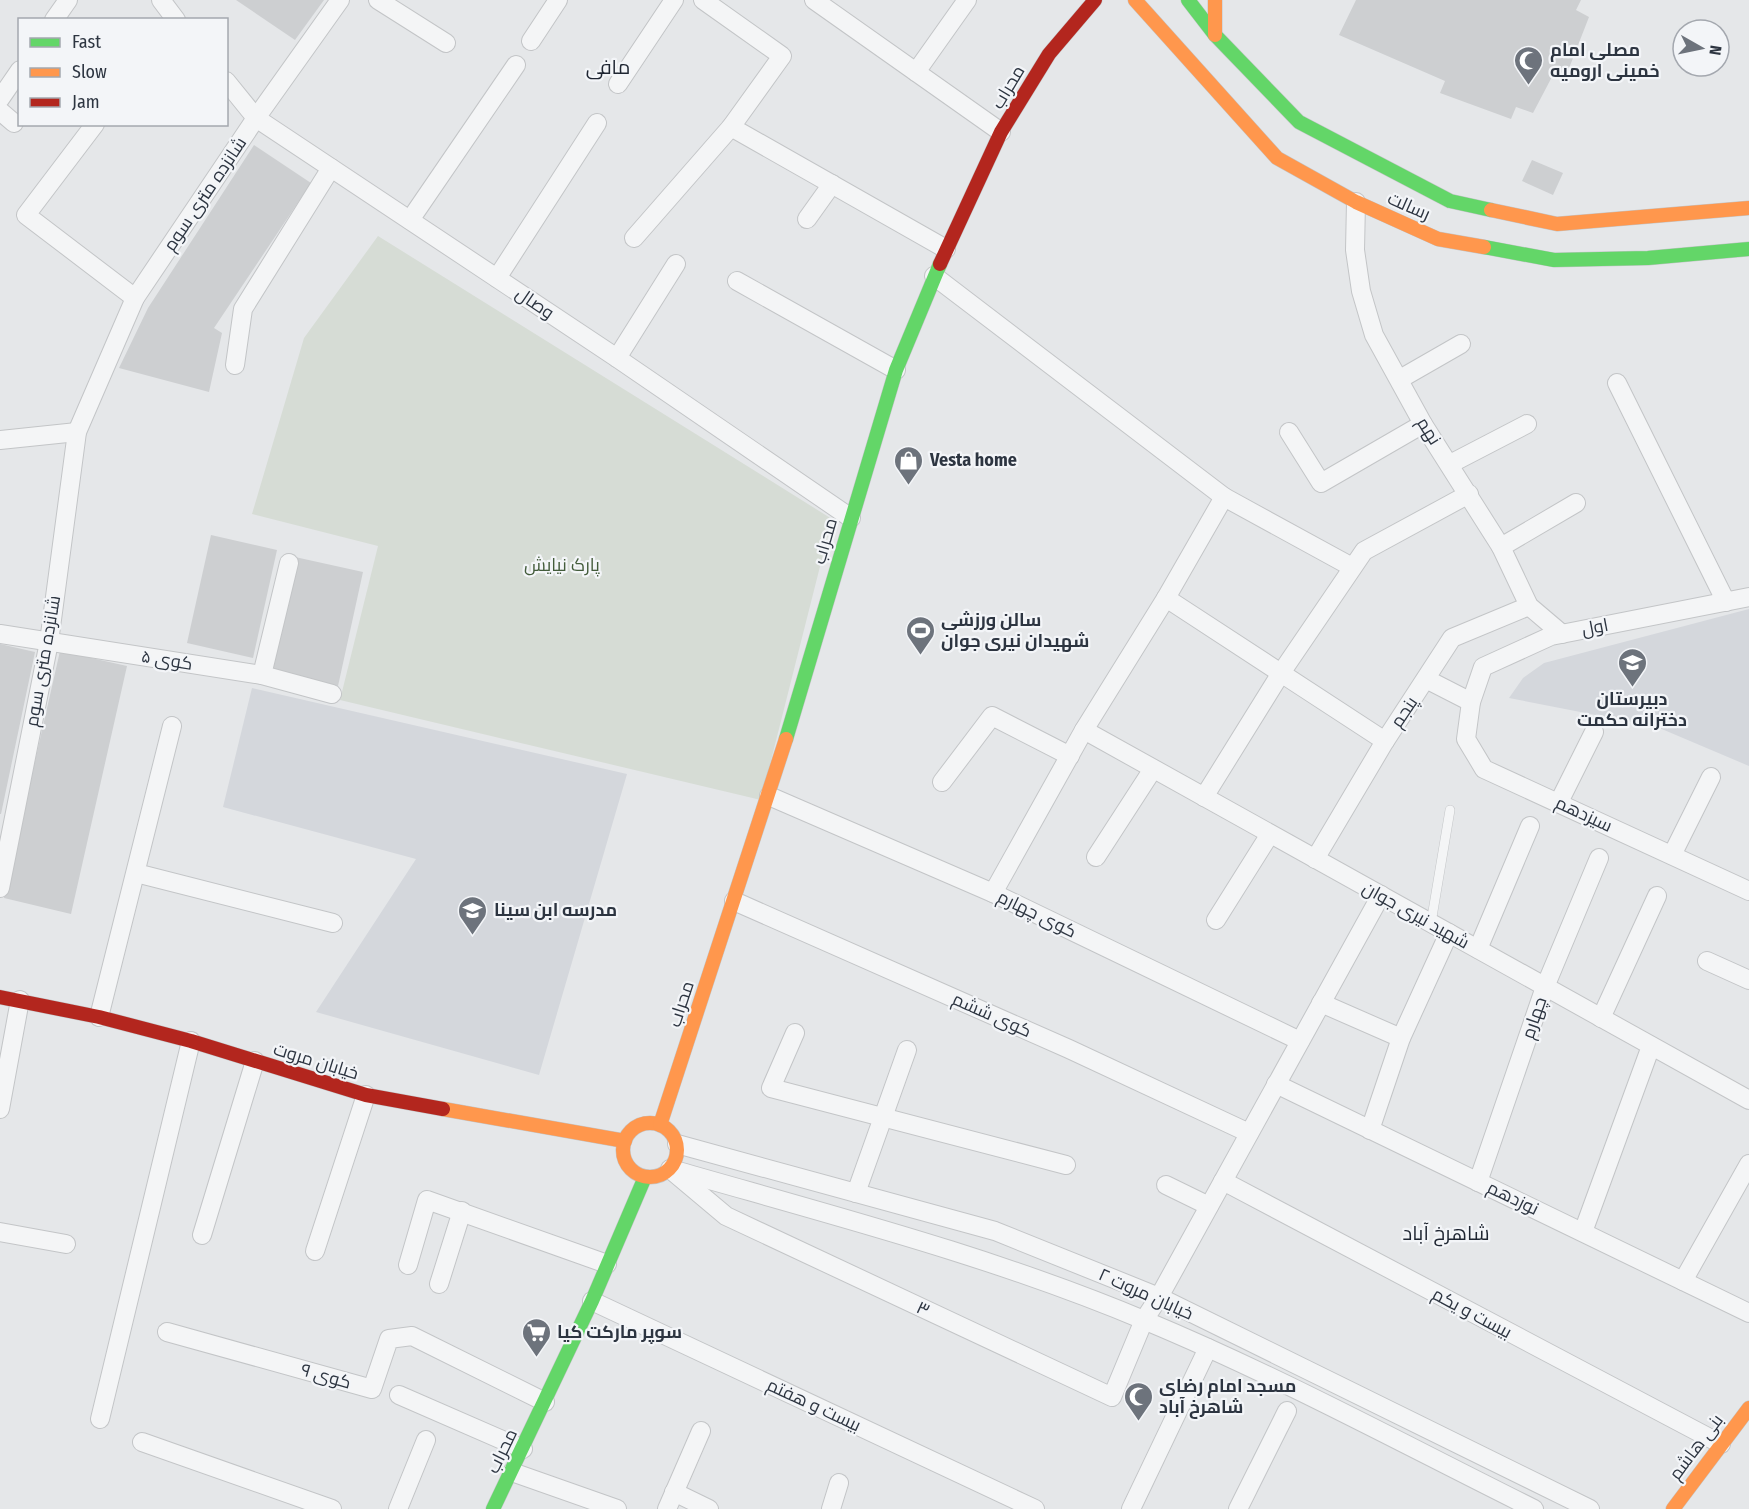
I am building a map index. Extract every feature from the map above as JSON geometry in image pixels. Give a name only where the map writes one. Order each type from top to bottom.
[{"type":"street","points":[[55,18],[68,0]]},
{"type":"street","points":[[160,0],[174,18]]},
{"type":"street","name":"شانزده متری سوم","points":[[0,888],[49,642],[77,432],[135,298],[256,118],[340,0]]},
{"type":"street","points":[[378,0],[446,43]]},
{"type":"street","points":[[531,41],[558,0]]},
{"type":"street","points":[[618,84],[674,0]]},
{"type":"street","points":[[634,238],[731,127],[782,56],[703,0]]},
{"type":"street","points":[[814,0],[1001,132]]},
{"type":"street","points":[[916,72],[967,0]]},
{"type":"street","name":"محراب","points":[[660,1125],[769,796],[896,370],[934,276],[1001,132],[1049,54],[1095,0]]},
{"type":"street","name":"رسالت","points":[[1135,0],[1280,153],[1356,202],[1438,239],[1554,260],[1648,258],[1749,249]]},
{"type":"street","name":"رسالت","points":[[1188,0],[1215,35],[1296,126],[1450,201],[1557,224],[1749,208]]},
{"type":"street","points":[[1215,0],[1215,35]]},
{"type":"street","points":[[410,220],[516,65]]},
{"type":"street","points":[[0,99],[18,73]]},
{"type":"street","name":"وصال","points":[[228,83],[256,118],[617,358],[850,518]]},
{"type":"street","points":[[0,111],[14,123]]},
{"type":"street","points":[[497,278],[597,123]]},
{"type":"street","points":[[93,126],[26,215],[135,298]]},
{"type":"street","points":[[731,127],[946,249]]},
{"type":"street","points":[[235,364],[243,309],[331,168]]},
{"type":"street","points":[[807,219],[832,184]]},
{"type":"street","name":"نهم","points":[[1356,202],[1354,250],[1361,291],[1374,335],[1423,424],[1501,547],[1529,606],[1562,634]]},
{"type":"street","points":[[617,358],[676,264]]},
{"type":"street","points":[[934,276],[1224,498],[1352,567]]},
{"type":"street","points":[[737,280],[896,370]]},
{"type":"street","points":[[1400,379],[1461,344]]},
{"type":"street","points":[[1617,383],[1726,602]]},
{"type":"street","points":[[1289,432],[1321,483],[1423,424]]},
{"type":"street","points":[[1450,464],[1527,424]]},
{"type":"street","points":[[0,441],[77,432]]},
{"type":"street","points":[[1204,797],[1281,673],[1364,551],[1469,494]]},
{"type":"street","points":[[993,893],[1084,730],[1166,598],[1224,498]]},
{"type":"street","points":[[1501,547],[1576,503]]},
{"type":"street","points":[[262,675],[289,563]]},
{"type":"street","name":"اول","points":[[1471,702],[1483,667],[1511,653],[1562,634],[1749,597]]},
{"type":"street","points":[[1166,598],[1385,741]]},
{"type":"street","name":"پنجم","points":[[1315,859],[1385,741],[1452,638],[1529,606]]},
{"type":"street","name":"کوی ۵","points":[[0,634],[262,675],[332,694]]},
{"type":"street","points":[[1426,679],[1471,702]]},
{"type":"street","name":"سیزدهم","points":[[1471,702],[1466,739],[1484,769],[1749,891]]},
{"type":"street","points":[[942,782],[992,716],[1070,756]]},
{"type":"street","points":[[99,1017],[172,726]]},
{"type":"street","name":"شهید نیری جوان","points":[[1084,730],[1749,1100]]},
{"type":"street","points":[[1559,802],[1594,732]]},
{"type":"street","points":[[1096,857],[1153,769]]},
{"type":"street","points":[[1672,855],[1711,777]]},
{"type":"street","name":"کوی چهارم","points":[[769,796],[993,893],[1300,1041]]},
{"type":"street","points":[[1478,950],[1530,826]]},
{"type":"street","points":[[1216,920],[1270,834]]},
{"type":"street","name":"چهارم","points":[[1478,1182],[1545,987],[1599,858]]},
{"type":"street","points":[[136,873],[333,923]]},
{"type":"street","points":[[1144,1320],[1159,1297],[1380,895]]},
{"type":"street","points":[[1601,1018],[1657,896]]},
{"type":"street","name":"کوی ششم","points":[[734,901],[1069,1049],[1249,1133]]},
{"type":"street","points":[[1370,1130],[1401,1038],[1449,933]]},
{"type":"street","points":[[1707,961],[1749,980]]},
{"type":"street","name":"خیابان مروت","points":[[0,997],[99,1017],[191,1041],[366,1095],[625,1141]]},
{"type":"street","points":[[0,1109],[20,1000]]},
{"type":"street","points":[[1321,1003],[1401,1038]]},
{"type":"street","points":[[795,1033],[771,1088],[1066,1165]]},
{"type":"street","points":[[100,1419],[191,1041]]},
{"type":"street","points":[[1583,1232],[1651,1046]]},
{"type":"street","points":[[856,1193],[907,1050]]},
{"type":"street","points":[[202,1235],[255,1061]]},
{"type":"street","name":"نوزدهم","points":[[1276,1084],[1749,1312]]},
{"type":"street","points":[[315,1251],[366,1095]]},
{"type":"street","points":[[652,1123],[660,1125],[668,1129],[677,1144],[675,1161],[663,1174],[645,1177],[629,1167],[625,1160],[625,1141],[635,1128],[652,1123]]},
{"type":"street","name":"خیابان مروت ۲","points":[[677,1144],[995,1231],[1159,1297],[1590,1509]]},
{"type":"street","points":[[1683,1281],[1749,1164]]},
{"type":"street","name":"خیابان مروت ۲","points":[[670,1169],[970,1255],[1144,1320],[1208,1348],[1534,1509]]},
{"type":"street","name":"۳","points":[[670,1169],[726,1216],[1112,1396],[1144,1320]]},
{"type":"street","name":"محراب","points":[[493,1509],[592,1301],[645,1177]]},
{"type":"street","name":"بیست و یکم","points":[[1223,1181],[1721,1444]]},
{"type":"street","points":[[1166,1185],[1209,1206]]},
{"type":"street","points":[[408,1265],[427,1200],[607,1264]]},
{"type":"street","points":[[439,1284],[462,1211]]},
{"type":"street","points":[[0,1232],[66,1244]]},
{"type":"street","name":"بیست و هفتم","points":[[592,1301],[1035,1509]]},
{"type":"street","name":"کوی ۹","points":[[167,1332],[372,1389],[389,1339],[412,1336],[545,1402]]},
{"type":"street","points":[[1131,1509],[1208,1348]]},
{"type":"street","points":[[399,1395],[523,1449]]},
{"type":"street","name":"بنی هاشم","points":[[1673,1509],[1749,1408]]},
{"type":"street","points":[[1238,1509],[1287,1411]]},
{"type":"street","points":[[667,1509],[701,1431]]},
{"type":"street","points":[[398,1509],[426,1440]]},
{"type":"street","points":[[142,1442],[332,1509]]},
{"type":"street","points":[[512,1472],[617,1509]]},
{"type":"street","points":[[831,1509],[839,1483]]},
{"type":"street","points":[[674,1492],[709,1509]]},
{"type":"lane","points":[[1431,923],[1450,810]]},
{"type":"shaded area","name":"دبیرستان دخترانه حکمت","points":[[1749,609],[1749,766],[1657,727],[1509,698],[1523,678],[1544,663]]},
{"type":"shaded area","name":"مدرسه ابن سینا","points":[[252,688],[627,774],[539,1075],[316,1012],[416,859],[223,807]]},
{"type":"green space","name":"پارک نیایش","points":[[378,236],[832,519],[761,800],[340,700],[378,546],[252,514],[304,338]]},
{"type":"building","points":[[236,0],[324,0],[295,40]]},
{"type":"building","points":[[1356,0],[1581,0],[1576,10],[1589,17],[1566,76],[1554,73],[1533,113],[1516,107],[1511,119],[1440,93],[1445,81],[1339,35]]},
{"type":"building","points":[[254,145],[311,183],[214,328],[222,333],[209,392],[119,368],[148,308]]},
{"type":"building","points":[[1532,160],[1563,173],[1553,195],[1522,181]]},
{"type":"building","points":[[211,535],[277,550],[253,658],[187,643]]},
{"type":"building","points":[[295,557],[363,572],[338,686],[269,670]]},
{"type":"building","points":[[0,644],[35,652],[1,814],[0,814]]},
{"type":"building","points":[[60,651],[127,666],[71,914],[4,898]]},
{"type":"traffic: fast","points":[[1188,0],[1215,35],[1299,122],[1450,201],[1491,210]]},
{"type":"traffic: fast","points":[[1484,247],[1554,260],[1648,258],[1749,249]]},
{"type":"traffic: fast","points":[[786,739],[896,370],[940,264]]},
{"type":"traffic: fast","points":[[493,1509],[592,1301],[645,1177]]},
{"type":"traffic: slow","points":[[1135,0],[1277,158],[1356,202],[1438,239],[1484,247]]},
{"type":"traffic: slow","points":[[1215,0],[1215,35]]},
{"type":"traffic: slow","points":[[1491,210],[1557,224],[1749,208]]},
{"type":"traffic: slow","points":[[660,1125],[786,739]]},
{"type":"traffic: slow","points":[[443,1109],[625,1141]]},
{"type":"traffic: slow","points":[[645,1123],[655,1123],[669,1131],[675,1140],[677,1150],[675,1160],[669,1169],[655,1177],[645,1177],[628,1165],[623,1155],[623,1145],[635,1128],[645,1123]]},
{"type":"traffic: slow","points":[[1673,1509],[1749,1408]]},
{"type":"traffic: jam","points":[[940,264],[1001,132],[1049,54],[1095,0]]},
{"type":"traffic: jam","points":[[0,997],[99,1017],[191,1041],[366,1095],[443,1109]]},
{"type":"place","name":"مصلی امام خمینی ارومیه","points":[[1529,86]]},
{"type":"place","name":"Vesta home","points":[[909,486]]},
{"type":"place","name":"سالن ورزشی شهیدان نیری جوان","points":[[920,656]]},
{"type":"place","name":"دبیرستان دخترانه حکمت","points":[[1632,688]]},
{"type":"place","name":"مدرسه ابن سینا","points":[[473,936]]},
{"type":"place","name":"سوپر مارکت کیا","points":[[536,1358]]},
{"type":"place","name":"مسجد امام رضای شاهرخ آباد","points":[[1138,1422]]},
{"type":"district","name":"مافی","points":[[608,67]]},
{"type":"district","name":"شاهرخ آباد","points":[[1446,1233]]}]
